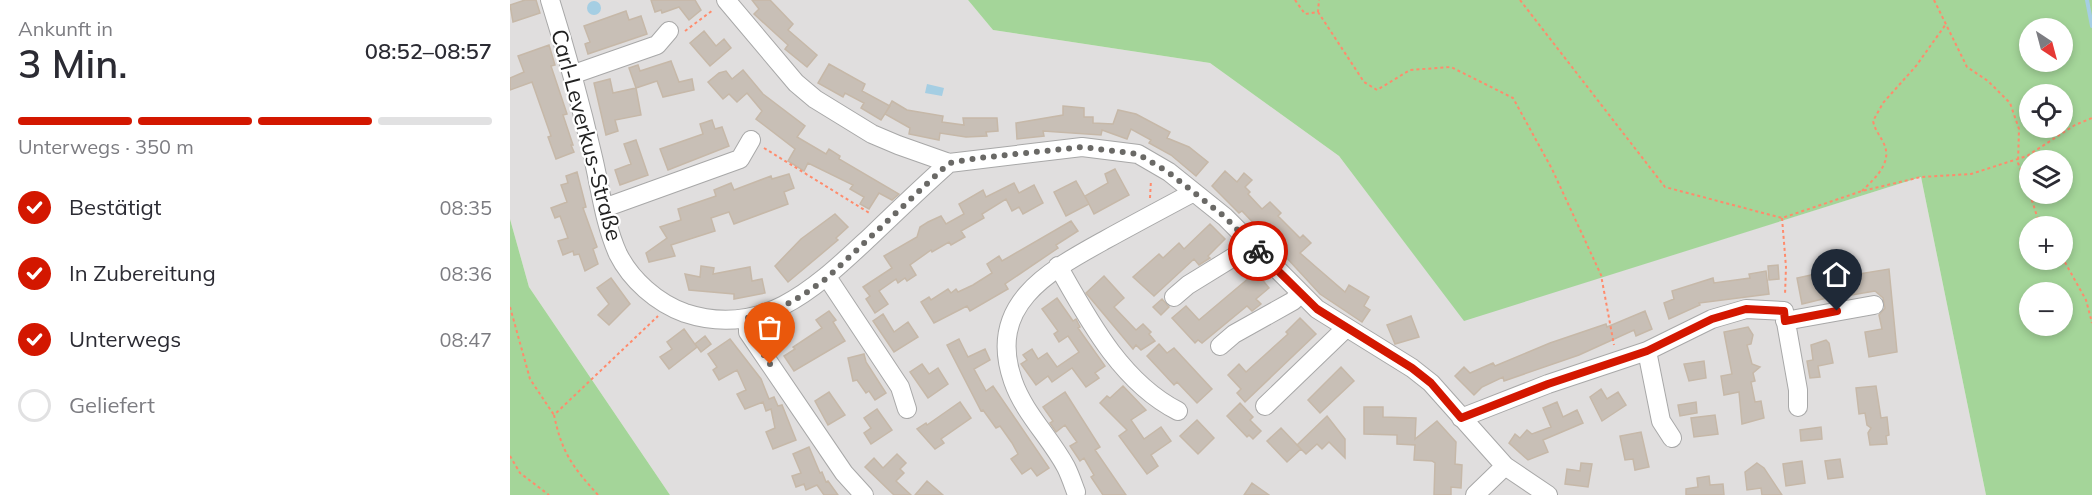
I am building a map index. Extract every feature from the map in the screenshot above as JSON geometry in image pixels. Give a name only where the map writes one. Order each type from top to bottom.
[{"type":"street","name":"Carl-Leverkus-Straße","points":[[550,0],[574,74],[604,208],[618,253],[629,271],[646,290],[669,306],[700,318],[726,320],[747,318],[777,310],[827,278],[949,163]]},
{"type":"street","points":[[721,3],[814,99],[872,134],[949,163],[1082,147],[1138,154],[1152,162],[1225,217],[1299,294],[1317,309],[1412,368],[1431,383],[1505,466],[1548,495]]},
{"type":"street","points":[[574,74],[657,45],[669,31]]},
{"type":"street","points":[[604,208],[740,159],[751,140]]},
{"type":"street","points":[[1076,492],[1066,467],[1020,397],[1008,360],[1008,336],[1015,311],[1036,282],[1058,266],[1194,192]]},
{"type":"street","points":[[1174,297],[1188,285],[1246,252],[1253,245]]},
{"type":"street","points":[[1058,266],[1102,340],[1156,400],[1178,411]]},
{"type":"street","points":[[827,278],[900,387],[907,409]]},
{"type":"street","points":[[1220,346],[1234,334],[1293,301],[1299,294]]},
{"type":"street","points":[[1461,418],[1548,384],[1647,351],[1712,319],[1735,312],[1746,309],[1785,316],[1875,305]]},
{"type":"street","points":[[1785,316],[1798,390],[1798,407]]},
{"type":"street","points":[[747,318],[748,332],[844,473],[864,495]]},
{"type":"street","points":[[1265,406],[1346,328]]},
{"type":"street","points":[[1647,351],[1661,421],[1672,438]]},
{"type":"street","points":[[1475,495],[1505,466]]},
{"type":"path","points":[[1295,0],[1305,14],[1318,12]]},
{"type":"path","points":[[1319,0],[1318,12],[1364,82],[1377,90],[1410,70],[1451,66],[1513,98],[1552,168],[1601,274],[1617,362]]},
{"type":"path","points":[[1520,0],[1665,187],[1782,218],[1862,191],[1921,177],[1971,174],[2018,159],[2034,153],[2074,125],[2092,118]]},
{"type":"path","points":[[1934,0],[1967,67],[1988,81],[2010,104],[2019,129],[2018,159]]},
{"type":"path","points":[[669,31],[688,31],[721,3]]},
{"type":"path","points":[[1862,191],[1882,171],[1886,154],[1884,144],[1876,133],[1873,121],[1882,103],[1916,66],[1946,24]]},
{"type":"path","points":[[751,140],[885,222]]},
{"type":"path","points":[[1149,216],[1152,162]]},
{"type":"path","points":[[1782,218],[1786,267],[1785,316]]},
{"type":"path","points":[[2069,270],[2086,300],[2092,323]]},
{"type":"path","points":[[554,415],[669,306]]},
{"type":"path","points":[[510,307],[530,379],[554,415],[560,444],[568,458],[598,495]]},
{"type":"path","points":[[510,456],[520,473],[549,495]]},
{"type":"shaded area","points":[[510,0],[968,0],[993,30],[1210,63],[1339,156],[1464,320],[1921,177],[1986,495],[670,495],[529,287],[510,219]]},
{"type":"green space","points":[[968,0],[2092,0],[2092,495],[1986,495],[1921,177],[1464,321],[1339,156],[1210,63],[993,30]]},
{"type":"green space","points":[[510,219],[529,287],[670,495],[510,495]]},
{"type":"water","points":[[594,1],[599,3],[601,8],[599,13],[594,15],[589,13],[587,8],[589,3]]},
{"type":"water","points":[[927,84],[944,88],[942,96],[925,93]]},
{"type":"building","points":[[525,0],[536,0],[540,13],[513,22],[510,5]]},
{"type":"building","points":[[651,0],[695,0],[701,10],[689,20],[679,7],[662,13],[661,10],[655,12]]},
{"type":"building","points":[[752,0],[770,0],[793,24],[788,30],[817,55],[807,67],[785,49],[788,45],[754,14],[759,9]]},
{"type":"building","points":[[626,11],[629,20],[641,16],[647,34],[588,54],[585,44],[590,42],[584,26]]},
{"type":"building","points":[[704,31],[716,46],[724,39],[731,48],[710,66],[690,43]]},
{"type":"building","points":[[549,45],[555,65],[551,66],[567,114],[563,115],[574,152],[556,159],[548,137],[551,136],[532,82],[510,90],[510,78],[524,72],[518,56]]},
{"type":"building","points":[[671,61],[679,82],[692,79],[694,90],[663,97],[657,81],[636,88],[629,68],[638,65],[640,71]]},
{"type":"building","points":[[829,64],[865,84],[862,91],[890,106],[881,120],[861,108],[864,103],[845,93],[843,97],[818,83]]},
{"type":"building","points":[[743,70],[763,94],[805,126],[797,137],[826,154],[829,149],[840,156],[839,159],[899,194],[892,200],[879,193],[869,209],[860,204],[864,197],[850,189],[853,185],[808,163],[804,171],[788,161],[795,149],[756,119],[762,111],[747,93],[737,102],[729,94],[723,99],[708,82],[719,73],[726,71],[732,79]]},
{"type":"building","points":[[610,79],[613,93],[636,88],[641,115],[615,120],[618,131],[606,135],[594,83]]},
{"type":"building","points":[[892,101],[907,110],[943,116],[942,122],[964,125],[963,118],[997,118],[998,131],[986,132],[987,136],[966,137],[940,133],[939,140],[909,134],[910,128],[885,114]]},
{"type":"building","points":[[1063,106],[1084,108],[1084,117],[1093,117],[1093,123],[1113,124],[1118,110],[1136,114],[1170,132],[1167,138],[1189,147],[1208,162],[1196,176],[1171,155],[1149,143],[1151,140],[1131,129],[1127,139],[1102,130],[1101,135],[1043,131],[1044,136],[1017,139],[1016,123],[1063,115]]},
{"type":"building","points":[[712,120],[715,129],[722,127],[729,146],[668,170],[660,149],[703,134],[700,124]]},
{"type":"building","points":[[636,140],[648,175],[620,185],[615,170],[631,164],[624,144]]},
{"type":"building","points":[[1115,169],[1129,195],[1094,214],[1085,196],[1108,183],[1105,174]]},
{"type":"building","points":[[1225,171],[1237,182],[1244,173],[1252,180],[1245,187],[1250,192],[1248,194],[1262,209],[1270,202],[1281,213],[1278,216],[1300,238],[1303,235],[1311,243],[1300,253],[1345,292],[1349,285],[1369,297],[1364,306],[1370,310],[1362,322],[1320,294],[1273,243],[1270,245],[1259,233],[1261,231],[1242,211],[1239,213],[1212,186]]},
{"type":"building","points":[[577,172],[586,207],[583,208],[597,247],[593,249],[598,264],[585,271],[579,254],[574,255],[573,251],[563,255],[558,241],[568,238],[560,216],[555,218],[551,208],[567,202],[561,185],[568,183],[566,176]]},
{"type":"building","points":[[789,174],[794,188],[784,192],[788,204],[734,224],[729,212],[711,218],[715,231],[671,245],[675,256],[649,262],[646,253],[667,238],[660,227],[681,220],[678,209],[716,196],[714,190],[731,183],[734,190],[771,176],[772,179]]},
{"type":"building","points":[[1076,181],[1089,204],[1066,216],[1054,192]]},
{"type":"building","points":[[1014,183],[1019,193],[1034,185],[1043,203],[1023,214],[1019,207],[1012,211],[1006,199],[982,214],[984,218],[961,231],[965,237],[951,245],[949,242],[932,252],[931,250],[910,265],[916,275],[907,281],[905,278],[898,283],[896,279],[879,291],[888,304],[875,313],[866,299],[870,296],[863,287],[892,268],[884,256],[917,237],[920,227],[928,222],[941,216],[946,224],[964,214],[959,204],[983,190],[986,197]]},
{"type":"building","points":[[835,214],[848,227],[836,238],[838,240],[788,282],[775,266],[801,239]]},
{"type":"building","points":[[1071,221],[1078,231],[1056,245],[1058,248],[1005,284],[1008,289],[970,311],[967,306],[934,323],[921,302],[929,297],[931,300],[948,289],[951,293],[956,289],[958,292],[973,285],[992,273],[987,264],[999,256],[1002,261]]},
{"type":"building","points":[[1210,224],[1225,239],[1208,256],[1210,258],[1199,265],[1194,259],[1154,296],[1133,277],[1159,254],[1163,258],[1179,243],[1184,249]]},
{"type":"building","points":[[1778,265],[1779,279],[1769,280],[1768,266]]},
{"type":"building","points":[[701,266],[714,268],[713,274],[750,267],[752,281],[762,279],[765,293],[734,299],[734,294],[689,290],[685,274],[700,277]]},
{"type":"building","points":[[1889,269],[1897,352],[1869,357],[1865,332],[1882,329],[1879,315],[1885,308],[1883,298],[1875,291],[1840,297],[1839,295],[1802,304],[1797,278],[1816,274],[1818,287],[1837,283],[1835,274],[1858,270],[1859,274]]},
{"type":"building","points":[[1766,271],[1769,294],[1699,303],[1700,305],[1669,319],[1664,303],[1674,299],[1672,291],[1713,278],[1714,283],[1750,278],[1749,274]]},
{"type":"building","points":[[1256,272],[1269,288],[1256,299],[1261,304],[1252,311],[1247,306],[1202,343],[1198,340],[1195,343],[1172,318],[1186,306],[1199,320]]},
{"type":"building","points":[[1104,276],[1124,298],[1114,307],[1136,330],[1143,324],[1151,332],[1149,334],[1155,341],[1141,350],[1136,345],[1133,349],[1086,293]]},
{"type":"building","points":[[611,278],[630,304],[609,325],[598,315],[609,304],[597,288]]},
{"type":"building","points":[[1057,298],[1073,321],[1076,319],[1080,327],[1078,328],[1105,366],[1095,373],[1099,378],[1086,387],[1072,368],[1052,382],[1048,376],[1036,385],[1021,364],[1027,360],[1023,355],[1032,349],[1038,359],[1047,353],[1057,367],[1079,352],[1068,336],[1059,342],[1054,334],[1058,331],[1042,309]]},
{"type":"building","points":[[1162,299],[1169,307],[1161,315],[1153,307]]},
{"type":"building","points":[[829,311],[836,320],[833,322],[845,341],[794,371],[784,356],[795,349],[793,347],[822,328],[816,320]]},
{"type":"building","points":[[1645,311],[1652,329],[1636,336],[1634,330],[1579,355],[1504,381],[1503,377],[1482,387],[1474,395],[1455,376],[1464,367],[1470,373],[1493,363],[1495,366],[1550,343],[1606,324],[1607,327]]},
{"type":"building","points":[[883,314],[894,332],[908,322],[918,337],[894,352],[873,321]]},
{"type":"building","points":[[1411,316],[1419,337],[1395,344],[1387,325]]},
{"type":"building","points":[[1300,318],[1316,334],[1245,402],[1237,393],[1241,389],[1228,375],[1239,364],[1246,372],[1288,334],[1286,332]]},
{"type":"building","points":[[1748,327],[1753,335],[1751,344],[1747,345],[1752,364],[1760,367],[1753,373],[1755,381],[1751,382],[1755,402],[1761,401],[1764,418],[1742,424],[1739,392],[1724,395],[1721,376],[1732,374],[1724,332]]},
{"type":"building","points":[[684,329],[697,347],[669,369],[660,357],[672,349],[667,342]]},
{"type":"building","points":[[705,336],[711,344],[701,352],[695,344]]},
{"type":"building","points":[[730,339],[761,379],[769,399],[774,397],[778,406],[782,405],[796,440],[773,449],[766,432],[775,428],[771,409],[766,411],[763,402],[745,409],[737,394],[746,390],[737,370],[719,380],[713,370],[717,367],[708,354]]},
{"type":"building","points":[[959,339],[968,357],[985,349],[990,360],[974,369],[986,391],[993,386],[1049,468],[1037,476],[1031,468],[1022,474],[1011,459],[1018,454],[1012,443],[1000,426],[996,428],[983,410],[981,411],[947,345]]},
{"type":"building","points":[[1826,340],[1829,343],[1833,363],[1818,366],[1820,377],[1810,378],[1807,361],[1813,360],[1811,345]]},
{"type":"building","points":[[1159,344],[1167,353],[1174,348],[1212,389],[1197,403],[1177,382],[1174,385],[1147,356]]},
{"type":"building","points":[[864,354],[866,362],[886,393],[875,400],[869,391],[866,393],[857,380],[853,381],[848,358]]},
{"type":"building","points":[[1704,361],[1706,378],[1689,381],[1684,364]]},
{"type":"building","points":[[922,364],[929,374],[938,368],[948,384],[928,398],[910,372]]},
{"type":"building","points":[[1341,367],[1354,381],[1320,413],[1308,400]]},
{"type":"building","points":[[1123,386],[1146,410],[1131,420],[1144,439],[1161,427],[1171,441],[1151,455],[1158,466],[1147,474],[1119,436],[1127,430],[1100,403],[1107,396],[1110,398]]},
{"type":"building","points":[[1876,386],[1881,418],[1887,417],[1889,435],[1886,436],[1887,444],[1870,445],[1868,433],[1871,428],[1867,425],[1865,413],[1859,414],[1856,388]]},
{"type":"building","points":[[1601,389],[1607,399],[1618,392],[1626,405],[1602,421],[1590,397]]},
{"type":"building","points":[[829,392],[845,415],[828,425],[815,401]]},
{"type":"building","points":[[1065,392],[1100,447],[1095,450],[1126,495],[1103,495],[1091,477],[1094,475],[1084,458],[1080,461],[1070,446],[1077,442],[1065,425],[1056,432],[1050,423],[1053,421],[1043,407]]},
{"type":"building","points":[[960,402],[971,418],[941,439],[944,443],[935,449],[917,429],[926,423],[927,425]]},
{"type":"building","points":[[1557,402],[1563,417],[1577,410],[1583,423],[1543,440],[1548,452],[1528,460],[1509,443],[1515,434],[1520,438],[1527,430],[1532,434],[1551,427],[1543,408]]},
{"type":"building","points":[[1696,402],[1697,413],[1680,416],[1678,405]]},
{"type":"building","points":[[1240,403],[1253,417],[1250,420],[1261,431],[1253,439],[1249,435],[1247,437],[1227,416]]},
{"type":"building","points":[[1364,407],[1383,407],[1383,417],[1416,418],[1415,439],[1437,421],[1456,442],[1455,464],[1462,465],[1461,488],[1451,487],[1451,495],[1434,495],[1435,463],[1414,460],[1415,445],[1397,444],[1397,435],[1364,434]]},
{"type":"building","points":[[877,409],[892,430],[871,444],[864,433],[871,428],[864,418]]},
{"type":"building","points":[[1715,415],[1718,434],[1694,437],[1691,418]]},
{"type":"building","points":[[1327,416],[1345,439],[1345,458],[1329,442],[1322,449],[1317,444],[1306,454],[1297,445]]},
{"type":"building","points":[[1197,420],[1214,438],[1198,454],[1180,436]]},
{"type":"building","points":[[1821,427],[1822,439],[1801,441],[1800,430]]},
{"type":"building","points":[[1281,428],[1301,449],[1287,462],[1267,441]]},
{"type":"building","points":[[1641,432],[1649,467],[1635,470],[1633,459],[1625,460],[1620,436]]},
{"type":"building","points":[[809,447],[820,473],[822,472],[826,482],[828,481],[838,495],[824,495],[817,485],[806,490],[804,484],[796,487],[792,476],[801,473],[793,454]]},
{"type":"building","points":[[897,454],[906,463],[900,469],[904,473],[896,481],[911,495],[894,495],[865,467],[874,458],[883,468]]},
{"type":"building","points":[[1840,459],[1843,477],[1828,479],[1825,461]]},
{"type":"building","points":[[1802,461],[1805,483],[1786,486],[1783,464]]},
{"type":"building","points":[[1581,463],[1592,464],[1588,487],[1565,484],[1567,469],[1580,471]]},
{"type":"building","points":[[1757,463],[1764,468],[1782,495],[1762,495],[1761,488],[1747,490],[1745,472]]},
{"type":"building","points":[[1709,476],[1710,485],[1723,484],[1724,495],[1686,495],[1686,489],[1698,487],[1697,478]]},
{"type":"building","points":[[927,481],[943,495],[915,495]]},
{"type":"building","points":[[1252,483],[1269,495],[1244,495]]},
{"type":"waterway","points":[[2087,0],[2092,26]]},
{"type":"way so far","points":[[770,364],[748,332],[747,318],[777,310],[827,278],[949,163],[1082,147],[1138,154],[1168,172],[1225,217],[1258,251]]},
{"type":"route","points":[[1258,251],[1299,294],[1317,309],[1412,368],[1431,383],[1461,418],[1548,384],[1647,351],[1712,319],[1746,309],[1784,311],[1785,321],[1837,311]]}]
